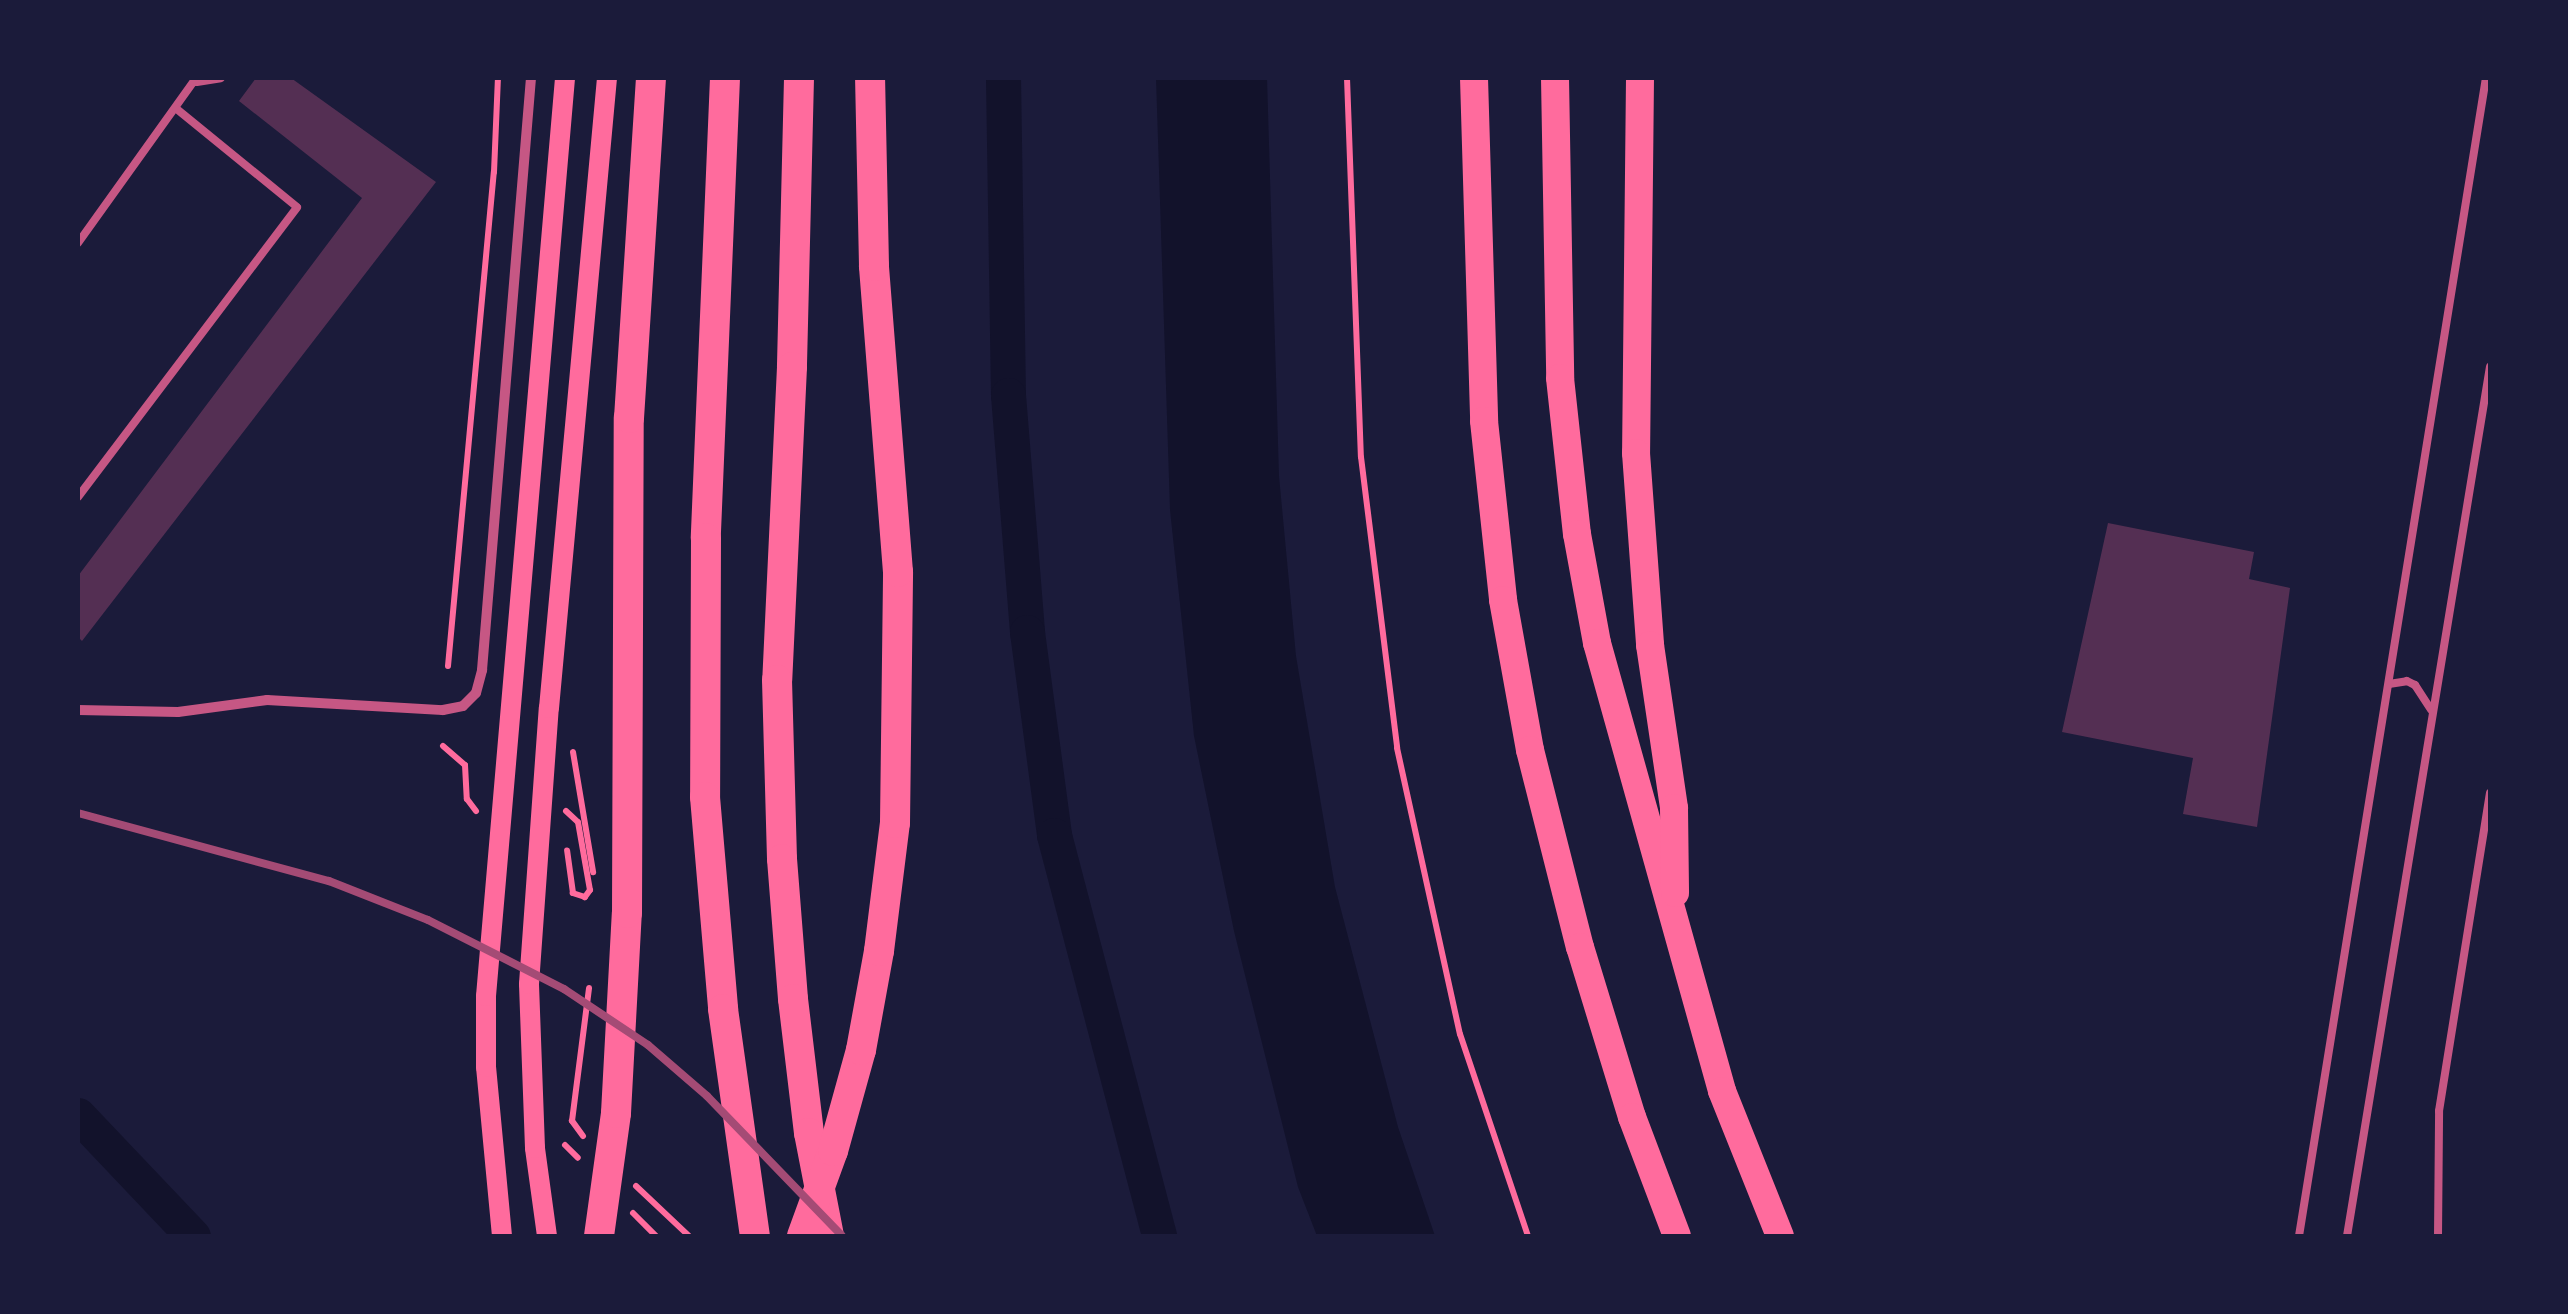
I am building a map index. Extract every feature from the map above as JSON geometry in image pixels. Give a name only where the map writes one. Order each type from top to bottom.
[{"type":"highway","points":[[599,1236],[616,1113],[625,950],[629,418],[651,78]]},
{"type":"highway","points":[[725,78],[706,538],[706,797],[723,1008],[755,1236]]},
{"type":"highway","points":[[799,78],[777,680],[782,859],[802,1076],[829,1236]]},
{"type":"highway","points":[[802,1236],[833,1151],[861,1050],[896,823],[898,572],[874,266],[870,78]]},
{"type":"highway","points":[[1474,78],[1484,421],[1503,600],[1530,750],[1580,947],[1632,1117],[1677,1236]]},
{"type":"highway","points":[[1555,78],[1560,378],[1577,534],[1597,642],[1676,940],[1722,1091],[1780,1236]]},
{"type":"highway","points":[[1640,78],[1636,452],[1650,645],[1674,808],[1676,940]]},
{"type":"main road","points":[[502,1236],[486,1067],[492,882],[565,78]]},
{"type":"main road","points":[[547,1236],[536,1148],[530,1001],[535,872],[607,78]]},
{"type":"street","points":[[78,710],[178,712],[267,700],[443,710],[463,706],[476,693],[482,670],[532,78]]},
{"type":"lane","points":[[78,243],[196,80],[221,78]]},
{"type":"lane","points":[[2300,1236],[2486,78]]},
{"type":"lane","points":[[78,497],[297,206],[177,110]]},
{"type":"lane","points":[[2346,1236],[2490,367]]},
{"type":"lane","points":[[2390,684],[2407,681],[2414,685],[2432,714]]},
{"type":"lane","points":[[2438,1236],[2439,1112],[2490,793]]},
{"type":"path","points":[[448,666],[494,172],[498,78]]},
{"type":"path","points":[[1347,78],[1361,457],[1397,748],[1460,1034],[1528,1236]]},
{"type":"path","points":[[443,746],[464,765],[467,799],[481,814]]},
{"type":"path","points":[[559,750],[575,753],[599,906]]},
{"type":"path","points":[[560,797],[564,813],[578,822],[590,890],[585,897],[573,892],[565,835]]},
{"type":"path","points":[[589,984],[572,1121],[590,1142]]},
{"type":"path","points":[[633,1182],[689,1236]]},
{"type":"shaded area","points":[[1156,78],[1267,78],[1279,476],[1296,656],[1335,887],[1398,1127],[1435,1236],[1317,1236],[1298,1187],[1234,931],[1194,736],[1170,510]]},
{"type":"building","points":[[256,78],[291,78],[436,182],[82,641],[78,637],[78,576],[362,198],[239,101]]},
{"type":"building","points":[[2108,523],[2254,552],[2249,579],[2290,588],[2257,827],[2183,814],[2193,758],[2062,732]]},
{"type":"waterway","points":[[1003,78],[1008,395],[1027,632],[1054,835],[1159,1236]]},
{"type":"waterway","points":[[78,1115],[193,1236]]},
{"type":"railway","points":[[78,813],[329,881],[428,920],[564,989],[648,1045],[707,1096],[842,1236]]}]
